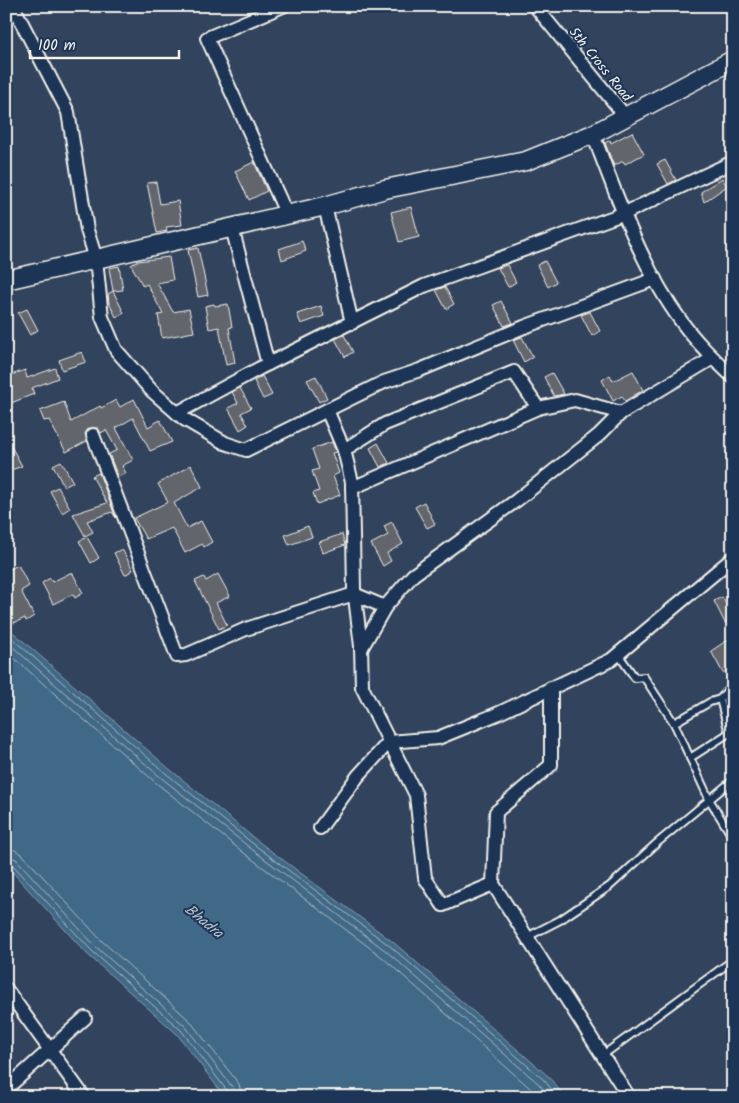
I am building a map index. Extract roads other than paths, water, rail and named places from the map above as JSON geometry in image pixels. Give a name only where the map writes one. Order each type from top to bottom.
[{"type":"main road","points":[[6,280],[325,206],[385,190],[526,161],[593,134],[733,60]]},
{"type":"street","points":[[13,6],[68,112],[87,230],[96,259],[102,317],[116,350],[152,391],[177,413],[225,443],[246,450],[384,382],[420,370],[524,327],[655,278]]},
{"type":"street","points":[[283,6],[207,38],[287,215]]},
{"type":"street","name":"5th Cross Road","points":[[534,6],[626,117]]},
{"type":"street","points":[[593,134],[625,213],[655,278],[680,320],[733,377]]},
{"type":"street","points":[[177,413],[268,364],[424,286],[625,213],[733,162]]},
{"type":"street","points":[[325,206],[352,322]]},
{"type":"street","points":[[232,228],[268,364]]},
{"type":"street","points":[[361,649],[385,606],[413,575],[517,500],[599,435],[621,414],[714,358]]},
{"type":"street","points":[[344,450],[385,424],[514,372],[538,408]]},
{"type":"street","points":[[352,488],[538,408],[575,400],[621,414]]},
{"type":"street","points":[[327,410],[344,450],[352,488],[354,594],[361,649],[362,687],[416,795],[425,878],[443,905],[493,884]]},
{"type":"street","points":[[93,435],[177,656],[186,655],[246,630],[354,594],[385,606]]},
{"type":"street","points":[[320,828],[358,776],[389,742],[438,738],[497,714],[611,660],[733,558]]},
{"type":"street","points":[[551,688],[551,765],[496,812],[493,884],[629,1097]]},
{"type":"street","points":[[6,989],[51,1048],[84,1097]]},
{"type":"street","points":[[6,1089],[85,1018]]},
{"type":"lane","points":[[618,654],[635,678],[644,677],[674,723],[709,799],[733,838]]},
{"type":"lane","points":[[674,723],[710,702],[720,699],[733,684]]},
{"type":"lane","points":[[690,758],[728,733],[720,699]]},
{"type":"lane","points":[[527,937],[560,920],[610,886],[657,843],[733,780]]},
{"type":"lane","points":[[603,1056],[733,960]]},
{"type":"water","name":"Bhadra","points":[[6,626],[167,767],[255,839],[393,942],[548,1076],[565,1097],[225,1097],[177,1034],[87,954],[6,865]]}]
